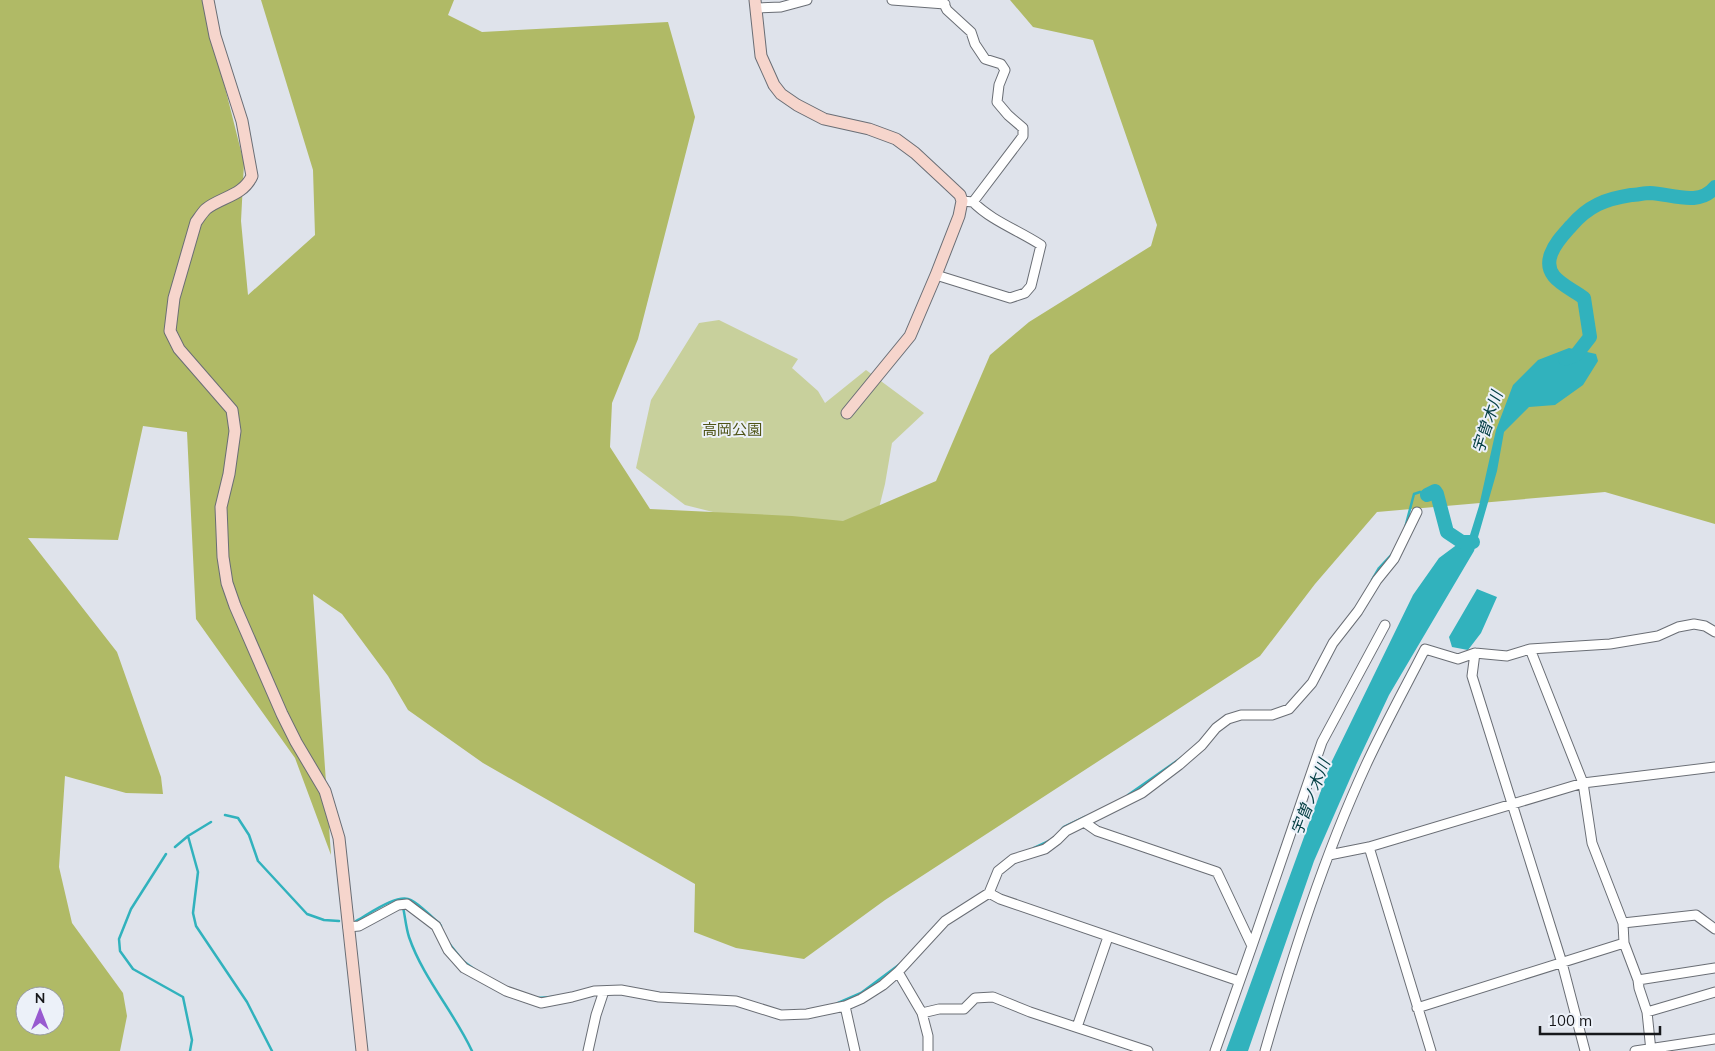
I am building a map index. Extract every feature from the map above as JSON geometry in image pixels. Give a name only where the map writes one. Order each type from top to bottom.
[{"type":"street","points":[[208,0],[215,36],[242,121],[252,176],[243,188],[227,199],[208,208],[196,222],[174,298],[170,331],[179,349],[232,410],[235,431],[229,474],[221,507],[223,556],[227,583],[242,624],[282,714],[325,791],[339,838],[362,1051]]},
{"type":"street","points":[[807,0],[781,7],[755,4],[761,56],[774,85],[781,94],[798,106],[824,119],[896,139],[915,153],[967,201],[996,220],[1023,233],[1041,245],[1031,286],[1025,294],[1010,298],[936,275]]},
{"type":"street","points":[[847,413],[910,336],[962,207],[1023,136],[1023,128],[997,102],[999,84],[1005,70],[1001,64],[985,59],[975,44],[971,32],[947,10],[943,2],[892,0]]},
{"type":"street","points":[[348,927],[359,926],[398,905],[407,904],[436,926],[448,950],[464,968],[506,991],[541,1003],[572,997],[594,990],[621,990],[659,997],[736,1001],[781,1015],[807,1014],[845,1006],[861,999],[883,985],[898,972],[945,921],[989,893],[998,871],[1014,859],[1045,849],[1066,830],[1142,793],[1179,765],[1202,745],[1216,728],[1228,720],[1241,715],[1272,715],[1289,709],[1296,703],[1320,670],[1333,643],[1394,559],[1417,512]]},
{"type":"street","points":[[1265,1051],[1288,973],[1329,855],[1366,765],[1425,649],[1458,659],[1475,653],[1507,656],[1530,648],[1610,644],[1658,636],[1678,627],[1694,624],[1705,626],[1715,632]]},
{"type":"street","points":[[1215,1051],[1322,742],[1385,625]]},
{"type":"street","points":[[1530,648],[1583,782],[1592,843],[1623,923],[1624,943],[1638,980],[1647,1012],[1651,1049]]},
{"type":"street","points":[[1475,653],[1472,676],[1562,964],[1585,1051]]},
{"type":"street","points":[[1329,855],[1369,847],[1583,782],[1715,767]]},
{"type":"street","points":[[1084,822],[1096,831],[1217,872],[1252,946]]},
{"type":"street","points":[[1369,847],[1431,1051]]},
{"type":"street","points":[[989,893],[1000,899],[1239,981]]},
{"type":"street","points":[[1623,923],[1696,915],[1715,929]]},
{"type":"street","points":[[1078,1027],[1108,937]]},
{"type":"street","points":[[1418,1008],[1624,943]]},
{"type":"street","points":[[1638,980],[1715,968]]},
{"type":"street","points":[[898,972],[922,1013],[928,1036],[928,1051]]},
{"type":"street","points":[[588,1051],[604,990]]},
{"type":"street","points":[[1647,1012],[1715,992]]},
{"type":"street","points":[[922,1013],[938,1009],[964,1009],[975,998],[993,997],[1030,1012],[1148,1051]]},
{"type":"street","points":[[845,1006],[855,1051]]},
{"type":"street","points":[[1635,1051],[1715,1039]]},
{"type":"green space","points":[[0,0],[203,0],[244,163],[241,221],[248,295],[315,235],[313,170],[261,0],[454,0],[448,15],[482,32],[668,22],[695,117],[638,339],[612,403],[610,447],[650,509],[792,516],[843,521],[936,481],[990,355],[1029,322],[1151,246],[1157,225],[1093,40],[1033,27],[1010,0],[1715,0],[1715,524],[1605,492],[1377,512],[1315,584],[1260,656],[885,900],[804,959],[736,948],[694,932],[695,884],[483,763],[408,710],[388,676],[342,614],[313,594],[331,855],[295,758],[196,619],[187,432],[143,426],[118,540],[28,538],[117,652],[161,777],[163,794],[126,793],[65,776],[59,867],[72,923],[123,993],[127,1016],[120,1051],[0,1051]]},
{"type":"green space","name":"高岡公園","points":[[719,320],[798,359],[792,368],[818,391],[825,403],[866,370],[924,413],[892,443],[885,484],[873,532],[886,561],[937,544],[968,525],[990,515],[1027,532],[1036,598],[979,643],[944,652],[917,647],[899,674],[842,674],[837,623],[797,611],[792,552],[749,521],[685,505],[636,468],[651,400],[699,323]]},
{"type":"water","points":[[1569,348],[1596,354],[1598,361],[1583,385],[1555,405],[1529,407],[1504,432],[1497,471],[1474,551],[1389,695],[1356,765],[1314,861],[1248,1051],[1226,1051],[1331,763],[1413,595],[1439,558],[1470,535],[1479,506],[1496,430],[1513,385],[1538,360]]},
{"type":"water","points":[[1477,589],[1497,597],[1481,633],[1468,650],[1452,647],[1449,637]]},
{"type":"waterway","name":"宇曽木川","points":[[1565,359],[1576,355],[1590,337],[1584,298],[1553,275],[1549,262],[1557,243],[1577,219],[1598,204],[1613,199],[1650,193],[1693,198],[1701,197],[1715,187]]},
{"type":"waterway","name":"宇曽ノ木川","points":[[1427,495],[1435,491],[1437,494],[1447,532],[1462,542],[1473,542]]},
{"type":"waterway","points":[[1405,528],[1414,494],[1420,492],[1427,495]]},
{"type":"waterway","points":[[1372,580],[1379,568],[1393,553]]},
{"type":"waterway","points":[[1128,795],[1181,758]]},
{"type":"waterway","points":[[225,815],[238,818],[249,835],[258,861],[307,914],[324,920],[339,921]]},
{"type":"waterway","points":[[1062,829],[1085,817]]},
{"type":"waterway","points":[[175,847],[188,836],[211,822]]},
{"type":"waterway","points":[[188,836],[198,872],[193,913],[196,926],[247,1002],[272,1051]]},
{"type":"waterway","points":[[1034,848],[1049,841]]},
{"type":"waterway","points":[[166,854],[131,909],[119,939],[120,951],[133,969],[183,997],[192,1040],[190,1051]]},
{"type":"waterway","points":[[356,921],[383,905],[398,899],[405,899],[411,900],[418,905],[441,926]]},
{"type":"waterway","points":[[403,907],[408,933],[422,967],[457,1022],[472,1051]]},
{"type":"waterway","points":[[448,942],[463,961],[474,969]]},
{"type":"waterway","points":[[838,1003],[861,993],[900,964]]},
{"type":"waterway","points":[[537,998],[552,997]]}]
